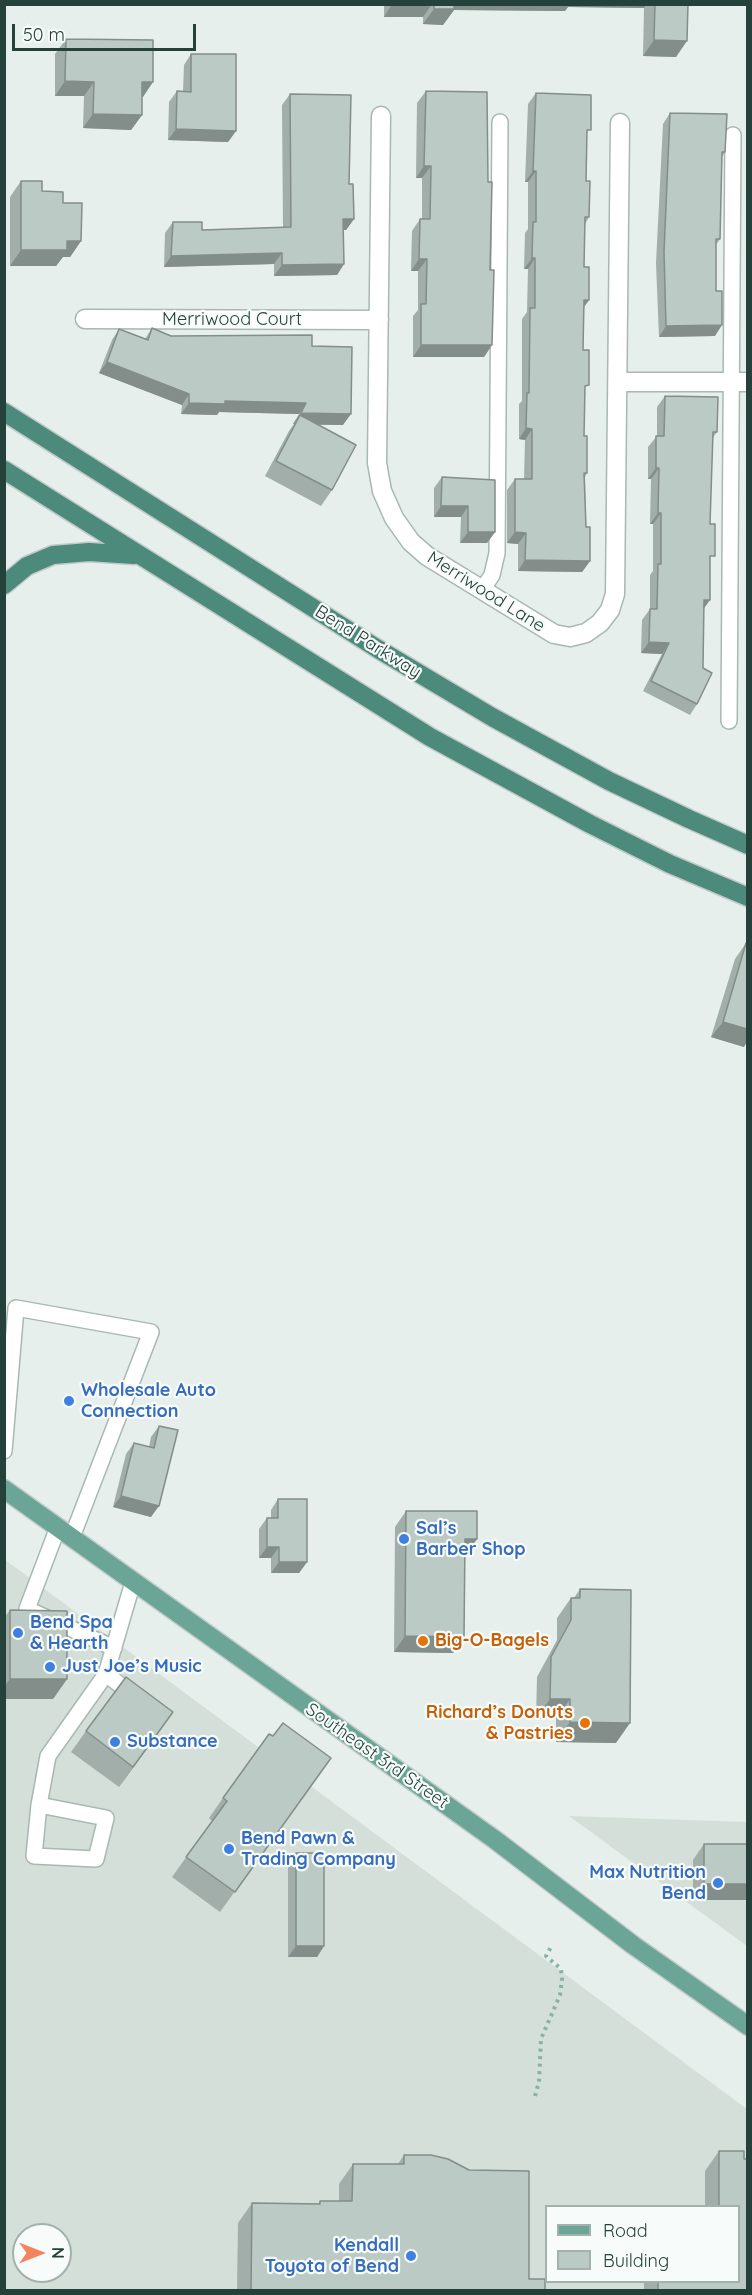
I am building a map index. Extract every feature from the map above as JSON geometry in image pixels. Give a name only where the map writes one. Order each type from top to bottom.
[{"type":"highway","name":"Bend Parkway","points":[[4,412],[387,655],[492,717],[649,801],[747,845]]},
{"type":"highway","points":[[4,470],[354,691],[500,776],[629,844],[747,897]]},
{"type":"highway","points":[[4,585],[27,566],[53,555],[90,552],[139,556]]},
{"type":"main road","name":"Southeast 3rd Street","points":[[4,1489],[494,1839],[633,1945],[747,2026]]},
{"type":"street","name":"Merriwood Lane","points":[[381,116],[377,462],[382,491],[394,518],[411,542],[427,556],[554,634],[570,637],[586,633],[600,623],[610,610],[615,594],[620,123]]},
{"type":"street","name":"Merriwood Court","points":[[85,319],[379,320]]},
{"type":"street","points":[[618,382],[739,382]]},
{"type":"lane","points":[[482,590],[492,575],[497,553],[500,122]]},
{"type":"lane","points":[[729,721],[739,382],[733,135]]},
{"type":"lane","points":[[4,1451],[16,1308],[152,1332],[65,1532],[27,1609],[114,1648]]},
{"type":"lane","points":[[39,1805],[105,1818],[96,1859],[34,1856],[39,1805],[48,1756],[106,1674],[134,1582]]},
{"type":"lane","points":[[106,1674],[146,1705]]},
{"type":"path","points":[[535,2096],[539,2082],[541,2039],[560,1995],[562,1979],[561,1969],[546,1956],[551,1947]]},
{"type":"shaded area","points":[[4,1559],[747,2109],[747,2290],[5,2290]]},
{"type":"shaded area","points":[[569,1816],[747,1822],[747,1946]]},
{"type":"building","points":[[434,4],[454,4],[454,9],[434,9]]},
{"type":"building","points":[[655,4],[688,4],[687,41],[654,40]]},
{"type":"building","points":[[66,39],[153,40],[153,82],[142,82],[142,115],[93,114],[94,82],[65,81]]},
{"type":"building","points":[[191,54],[236,54],[236,131],[176,129],[177,91],[191,92]]},
{"type":"building","points":[[426,91],[487,92],[488,182],[492,182],[490,270],[494,270],[492,345],[421,345],[421,304],[426,304],[427,259],[419,259],[420,219],[430,219],[431,166],[424,166]]},
{"type":"building","points":[[536,93],[591,95],[591,130],[587,130],[586,181],[590,181],[589,217],[585,217],[584,267],[589,267],[589,300],[584,300],[583,350],[589,350],[589,385],[585,386],[584,436],[587,436],[587,473],[584,473],[586,527],[590,527],[590,561],[525,560],[526,533],[515,532],[515,479],[532,479],[532,429],[526,428],[527,393],[529,393],[530,308],[535,308],[535,258],[532,258],[533,222],[536,222],[536,171],[533,171]]},
{"type":"building","points":[[290,94],[351,95],[349,184],[353,184],[354,219],[343,219],[344,264],[282,265],[282,253],[171,256],[173,222],[202,222],[202,230],[291,227]]},
{"type":"building","points":[[670,113],[727,114],[725,152],[722,152],[720,239],[716,239],[716,291],[722,291],[722,325],[666,326],[664,252]]},
{"type":"building","points":[[21,181],[42,181],[42,191],[63,192],[63,203],[82,203],[81,241],[67,241],[67,250],[21,250]]},
{"type":"building","points":[[152,328],[171,336],[312,335],[312,346],[352,347],[351,414],[301,413],[306,403],[225,401],[225,404],[189,403],[189,394],[107,362],[119,329],[148,340]]},
{"type":"building","points":[[665,396],[718,397],[717,432],[713,432],[710,524],[715,524],[715,556],[710,556],[710,600],[704,600],[703,668],[712,673],[697,704],[651,681],[669,643],[649,642],[650,609],[657,609],[658,564],[661,564],[661,513],[658,513],[659,468],[656,468],[656,436],[664,436]]},
{"type":"building","points":[[300,415],[356,445],[332,490],[276,461]]},
{"type":"building","points":[[442,477],[495,480],[495,532],[468,532],[468,506],[441,506]]},
{"type":"building","points":[[747,943],[747,1029],[723,1022]]},
{"type":"building","points":[[159,1426],[178,1430],[159,1506],[121,1496],[134,1443],[154,1448]]},
{"type":"building","points":[[278,1499],[307,1499],[307,1562],[279,1562],[279,1547],[267,1547],[267,1518],[278,1518]]},
{"type":"building","points":[[406,1511],[477,1511],[477,1539],[465,1539],[464,1637],[405,1636]]},
{"type":"building","points":[[580,1589],[631,1590],[630,1723],[570,1722],[570,1699],[550,1699],[551,1657],[571,1620],[571,1598],[580,1598]]},
{"type":"building","points":[[10,1610],[67,1611],[67,1679],[10,1679]]},
{"type":"building","name":"Substance","points":[[126,1677],[173,1712],[133,1767],[86,1731]]},
{"type":"building","name":"Bend Pawn & Trading Company","points":[[283,1723],[331,1758],[235,1892],[186,1857],[227,1801],[223,1798],[269,1734],[273,1736]]},
{"type":"building","points":[[704,1844],[747,1844],[747,1884],[704,1884]]},
{"type":"building","points":[[296,1853],[324,1853],[324,1946],[296,1946]]},
{"type":"building","points":[[719,2151],[744,2151],[744,2159],[747,2159],[747,2290],[658,2290],[658,2283],[740,2283],[740,2205],[719,2205]]},
{"type":"building","name":"Kendall Toyota of Bend","points":[[404,2155],[431,2155],[448,2159],[469,2170],[529,2171],[529,2279],[545,2279],[545,2290],[251,2290],[252,2203],[320,2204],[320,2201],[352,2201],[353,2164],[404,2164]]},
{"type":"place","name":"Wholesale Auto Connection","points":[[69,1401]]},
{"type":"place","name":"Sal’s Barber Shop","points":[[404,1539]]},
{"type":"place","name":"Bend Spa & Hearth","points":[[18,1633]]},
{"type":"place","name":"Big-O-Bagels","points":[[423,1641]]},
{"type":"place","name":"Just Joe’s Music","points":[[50,1667]]},
{"type":"place","name":"Richard’s Donuts & Pastries","points":[[585,1723]]},
{"type":"place","name":"Substance","points":[[115,1742]]},
{"type":"place","name":"Bend Pawn & Trading Company","points":[[229,1849]]},
{"type":"place","name":"Max Nutrition Bend","points":[[718,1883]]},
{"type":"place","name":"Kendall Toyota of Bend","points":[[411,2256]]}]
